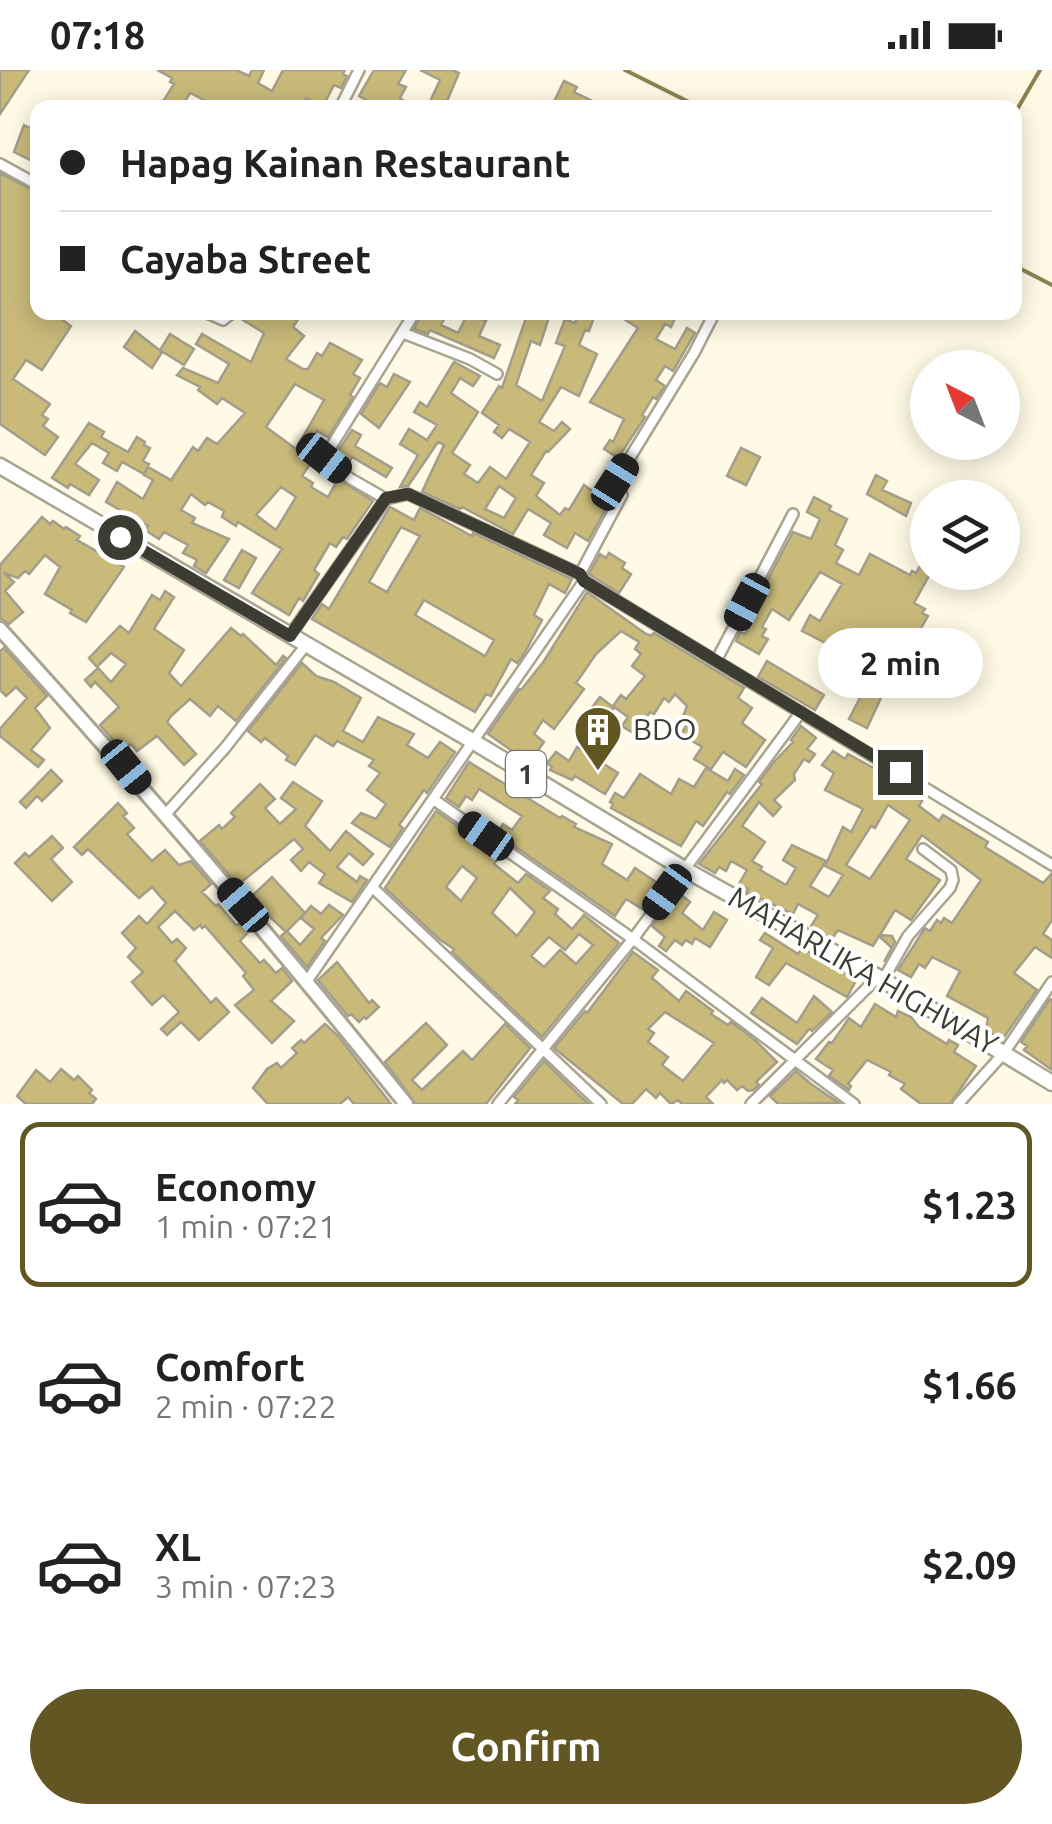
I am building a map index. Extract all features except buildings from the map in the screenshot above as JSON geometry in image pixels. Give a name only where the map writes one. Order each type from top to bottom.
[{"type":"main road","name":"MAHARLIKA HIGHWAY","points":[[0,466],[1052,1082]]},
{"type":"street","points":[[344,100],[359,70]]},
{"type":"street","points":[[0,164],[30,181]]},
{"type":"street","points":[[410,320],[324,458],[386,498],[408,494],[582,578],[1052,865]]},
{"type":"street","points":[[308,981],[582,578],[622,494],[615,482],[711,320]]},
{"type":"street","points":[[403,333],[497,374]]},
{"type":"street","points":[[290,636],[386,498]]},
{"type":"street","points":[[716,661],[794,514]]},
{"type":"street","points":[[0,628],[126,767],[308,981],[406,1104]]},
{"type":"street","points":[[165,815],[225,748],[306,645]]},
{"type":"street","points":[[498,1104],[632,939],[801,712]]},
{"type":"street","points":[[433,799],[632,939],[854,1104]]},
{"type":"street","points":[[751,1104],[880,978],[908,936],[950,888],[951,870],[923,849]]},
{"type":"street","points":[[372,887],[601,1104]]},
{"type":"street","points":[[958,1104],[1004,1053],[1052,982]]},
{"type":"waterway","points":[[625,70],[685,100]]},
{"type":"waterway","points":[[1022,101],[1040,70]]},
{"type":"waterway","points":[[1022,270],[1052,285]]},
{"type":"place","name":"BDO","points":[[598,772]]},
{"type":"route","points":[[120,537],[290,636],[386,498],[408,494],[580,574],[584,581],[900,772]]}]
